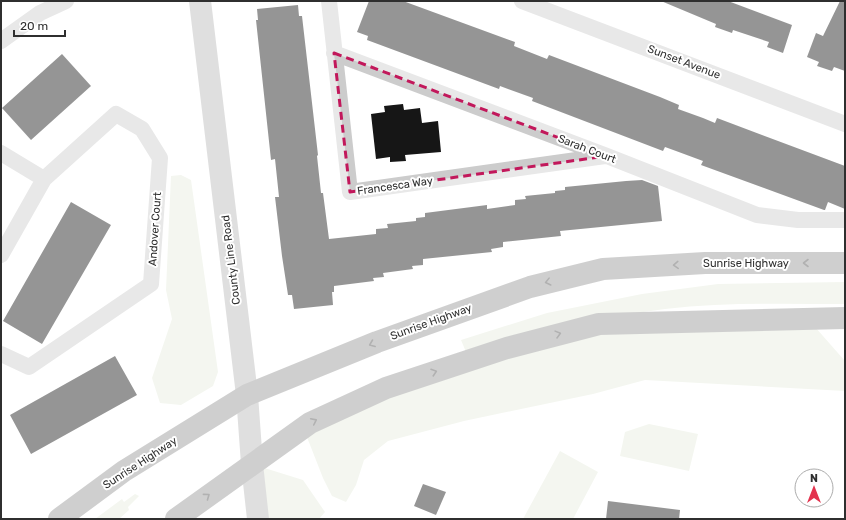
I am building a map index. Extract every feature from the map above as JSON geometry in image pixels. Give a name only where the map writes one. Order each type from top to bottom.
[{"type":"highway","name":"Sunrise Highway","points":[[59,519],[124,471],[247,395],[377,342],[530,287],[603,269],[705,263],[845,263]]},
{"type":"highway","points":[[176,519],[310,423],[386,388],[507,348],[600,324],[845,318]]},
{"type":"main road","name":"County Line Road","points":[[200,1],[247,395],[258,519]]},
{"type":"street","points":[[1,41],[40,13],[66,1]]},
{"type":"street","name":"Francesca Way","points":[[329,1],[350,192],[607,156]]},
{"type":"street","name":"Sunset Avenue","points":[[522,1],[845,124]]},
{"type":"street","name":"Sarah Court","points":[[334,53],[607,156],[757,215],[798,220],[845,220]]},
{"type":"street","name":"Andover Court","points":[[1,254],[44,180],[116,114],[142,129],[160,158],[151,284],[29,367],[1,354]]},
{"type":"street","points":[[1,153],[44,180]]},
{"type":"highlighted area","points":[[334,53],[607,156],[350,192]]},
{"type":"green space","points":[[181,175],[191,180],[218,372],[213,386],[181,405],[160,403],[152,378],[172,319],[166,290],[171,176]]},
{"type":"green space","points":[[845,282],[845,304],[732,304],[640,312],[540,333],[466,352],[461,340],[547,313],[642,294],[718,284]]},
{"type":"green space","points":[[808,319],[845,361],[845,391],[645,380],[593,394],[464,421],[388,441],[364,460],[356,485],[346,502],[332,496],[323,478],[303,427],[580,329]]},
{"type":"green space","points":[[649,424],[698,434],[689,471],[620,456],[625,432]]},
{"type":"green space","points":[[560,451],[598,472],[573,519],[523,519]]},
{"type":"green space","points":[[252,464],[303,480],[325,512],[319,519],[258,519]]},
{"type":"green space","points":[[135,494],[139,496],[128,507],[129,510],[119,519],[95,519],[122,499],[124,502]]},
{"type":"building","points":[[369,1],[403,1],[515,42],[514,46],[547,59],[549,55],[660,97],[679,105],[678,109],[715,123],[717,118],[845,166],[845,209],[828,202],[824,210],[701,165],[703,161],[665,147],[663,151],[532,101],[533,98],[500,86],[499,89],[367,40],[368,36],[357,32]]},
{"type":"building","points":[[661,1],[728,1],[792,25],[783,53],[767,47],[769,42],[733,30],[732,33],[715,27],[716,24]]},
{"type":"building","points":[[840,1],[845,1],[845,71],[834,67],[832,71],[817,66],[819,62],[807,57],[816,33],[823,36]]},
{"type":"building","points":[[298,5],[299,16],[302,16],[321,193],[323,193],[329,239],[376,234],[376,229],[388,228],[387,224],[416,221],[416,218],[425,217],[425,213],[487,205],[487,209],[515,205],[515,200],[526,199],[525,196],[555,193],[555,191],[565,190],[565,187],[642,180],[658,186],[662,221],[560,231],[561,236],[503,242],[503,247],[491,249],[492,252],[423,259],[423,265],[412,266],[413,269],[383,273],[384,277],[373,278],[374,281],[334,286],[334,292],[332,292],[333,305],[294,309],[292,295],[288,295],[282,256],[275,197],[279,197],[275,159],[271,160],[256,20],[258,20],[257,9]]},
{"type":"building","points":[[62,54],[91,86],[31,140],[2,108]]},
{"type":"building","points":[[403,104],[404,110],[420,108],[422,123],[438,121],[441,152],[405,155],[406,161],[390,162],[390,157],[376,159],[371,114],[385,112],[384,106]]},
{"type":"building","points":[[71,202],[111,225],[42,344],[3,321]]},
{"type":"building","points":[[115,356],[137,395],[31,454],[10,415]]},
{"type":"building","points":[[423,484],[446,492],[436,515],[414,506]]},
{"type":"building","points":[[608,501],[680,510],[679,519],[606,519]]}]
